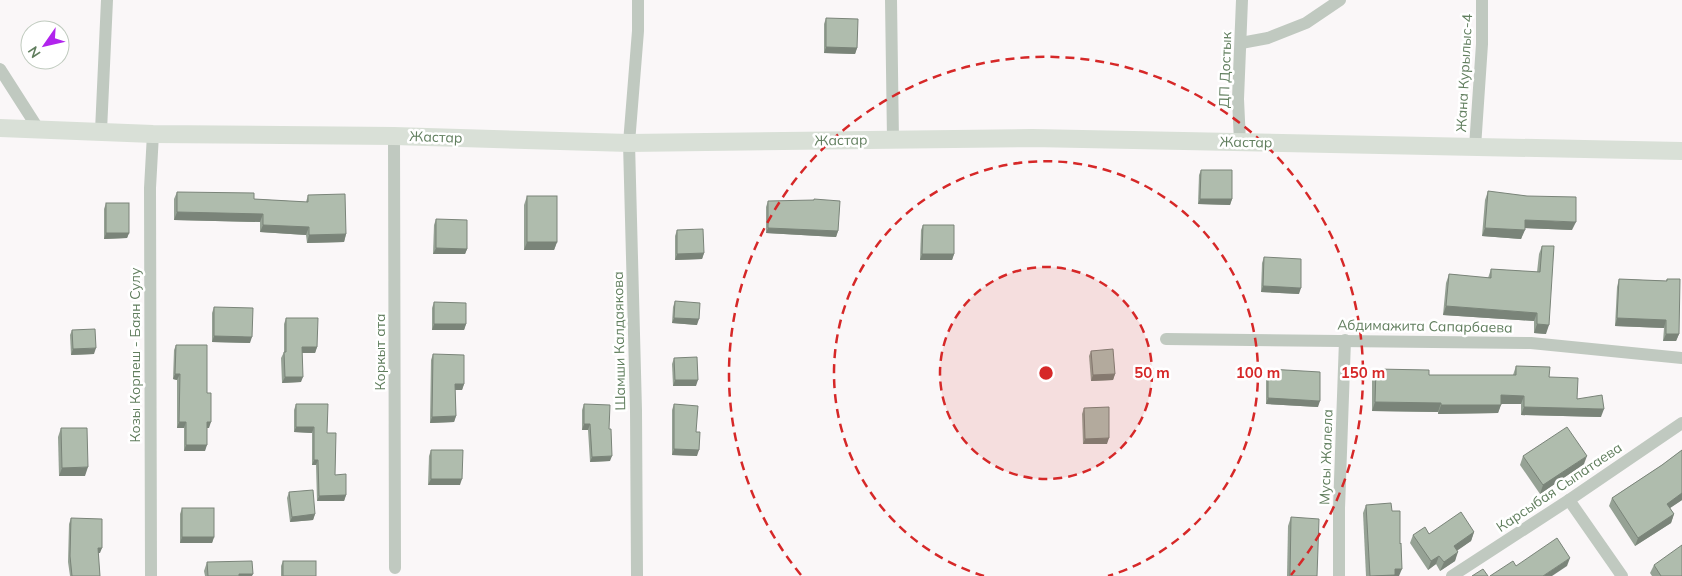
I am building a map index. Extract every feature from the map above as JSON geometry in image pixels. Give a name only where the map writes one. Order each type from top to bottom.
[{"type":"street","points":[[101,131],[107,0]]},
{"type":"street","name":"Шамши Калдаякова","points":[[637,576],[636,410],[629,143],[638,31],[638,0]]},
{"type":"street","points":[[891,0],[893,140]]},
{"type":"street","name":"ДП Достык","points":[[1240,142],[1238,106],[1242,0]]},
{"type":"street","points":[[1241,43],[1268,38],[1306,23],[1340,0]]},
{"type":"street","name":"Жана Курылыс-4","points":[[1475,147],[1482,44],[1482,0]]},
{"type":"street","points":[[0,69],[39,130]]},
{"type":"street","name":"Жастар","points":[[0,128],[153,134],[394,136],[629,143],[1032,138],[1682,151]]},
{"type":"street","name":"Козы Корпеш - Баян Сулу","points":[[151,576],[150,217],[153,134]]},
{"type":"street","name":"Коркыт ата","points":[[394,136],[396,568]]},
{"type":"street","name":"Абдимажита Сапарбаева","points":[[1166,339],[1532,343],[1682,358]]},
{"type":"street","name":"Мусы Жалела","points":[[1339,576],[1339,508],[1345,340]]},
{"type":"street","name":"Карсыбая Сыпатаева","points":[[1452,576],[1569,500],[1682,423]]},
{"type":"street","points":[[1569,500],[1622,576]]},
{"type":"building","points":[[826,18],[858,19],[857,48],[826,47]]},
{"type":"building","points":[[1201,170],[1232,170],[1232,199],[1200,199]]},
{"type":"building","points":[[1488,191],[1527,196],[1576,197],[1576,222],[1525,220],[1525,230],[1485,228]]},
{"type":"building","points":[[177,192],[254,193],[254,199],[308,202],[308,195],[345,194],[346,234],[309,235],[309,227],[263,225],[263,214],[177,212]]},
{"type":"building","points":[[527,196],[557,196],[557,242],[527,242]]},
{"type":"building","points":[[814,199],[840,201],[838,231],[768,228],[768,201]]},
{"type":"building","points":[[106,203],[129,203],[129,233],[106,233]]},
{"type":"building","points":[[436,219],[467,220],[467,249],[436,248]]},
{"type":"building","points":[[923,225],[954,225],[954,254],[922,254]]},
{"type":"building","points":[[703,229],[704,253],[677,254],[677,230]]},
{"type":"building","points":[[1542,246],[1554,246],[1549,325],[1537,324],[1537,313],[1446,306],[1449,274],[1491,278],[1491,269],[1540,272]]},
{"type":"building","points":[[1264,257],[1301,259],[1301,288],[1263,286]]},
{"type":"building","points":[[1619,279],[1667,281],[1667,279],[1680,279],[1679,334],[1666,334],[1666,320],[1617,318]]},
{"type":"building","points":[[675,301],[700,303],[699,319],[674,318]]},
{"type":"building","points":[[434,302],[466,303],[466,324],[434,324]]},
{"type":"building","points":[[214,307],[253,308],[252,337],[214,336]]},
{"type":"building","points":[[286,318],[318,318],[317,347],[302,347],[303,377],[285,377]]},
{"type":"building","points":[[95,329],[96,348],[73,349],[72,330]]},
{"type":"building","points":[[176,345],[207,345],[207,393],[211,393],[211,422],[207,422],[207,445],[186,445],[186,422],[179,422],[180,374],[175,374]]},
{"type":"building","points":[[1113,349],[1115,374],[1093,375],[1091,351]]},
{"type":"building","points":[[433,354],[464,355],[464,384],[455,384],[456,416],[432,417]]},
{"type":"building","points":[[697,357],[698,380],[675,380],[674,358]]},
{"type":"building","points":[[1516,366],[1550,367],[1549,377],[1578,378],[1577,399],[1602,395],[1604,409],[1524,407],[1524,396],[1501,395],[1501,405],[1375,402],[1376,369],[1429,370],[1429,375],[1516,375]]},
{"type":"building","points":[[1268,369],[1320,372],[1320,401],[1268,398]]},
{"type":"building","points":[[296,404],[328,404],[327,433],[336,433],[335,475],[346,474],[346,495],[319,496],[318,460],[314,460],[314,427],[296,427]]},
{"type":"building","points":[[584,404],[610,405],[609,429],[611,429],[612,456],[592,457],[590,424],[584,424]]},
{"type":"building","points":[[674,404],[698,406],[696,432],[700,432],[699,450],[674,449]]},
{"type":"building","points":[[1109,407],[1109,438],[1085,439],[1084,408]]},
{"type":"building","points":[[1567,427],[1587,456],[1543,485],[1523,456]]},
{"type":"building","points":[[61,428],[87,428],[88,467],[62,468]]},
{"type":"building","points":[[431,450],[463,450],[462,479],[431,479]]},
{"type":"building","points":[[1682,450],[1682,493],[1667,504],[1674,514],[1638,538],[1612,498]]},
{"type":"building","points":[[313,490],[315,514],[292,517],[289,492]]},
{"type":"building","points":[[1391,503],[1392,511],[1400,511],[1402,569],[1395,569],[1395,575],[1370,576],[1366,505]]},
{"type":"building","points":[[182,508],[214,508],[214,537],[182,537]]},
{"type":"building","points":[[1461,512],[1474,532],[1454,546],[1458,552],[1444,562],[1439,556],[1431,561],[1413,535],[1425,527],[1429,534]]},
{"type":"building","points":[[1291,517],[1319,519],[1317,576],[1290,576]]},
{"type":"building","points":[[71,518],[102,519],[102,548],[98,548],[100,576],[72,576],[70,556]]},
{"type":"building","points":[[1557,538],[1570,558],[1543,576],[1490,576],[1513,561],[1516,566]]},
{"type":"building","points":[[1682,545],[1682,576],[1661,576],[1654,565]]},
{"type":"building","points":[[252,561],[253,574],[208,576],[207,562]]},
{"type":"building","points":[[283,561],[316,561],[316,576],[283,576]]},
{"type":"building","points":[[1483,569],[1488,576],[1472,576]]}]
